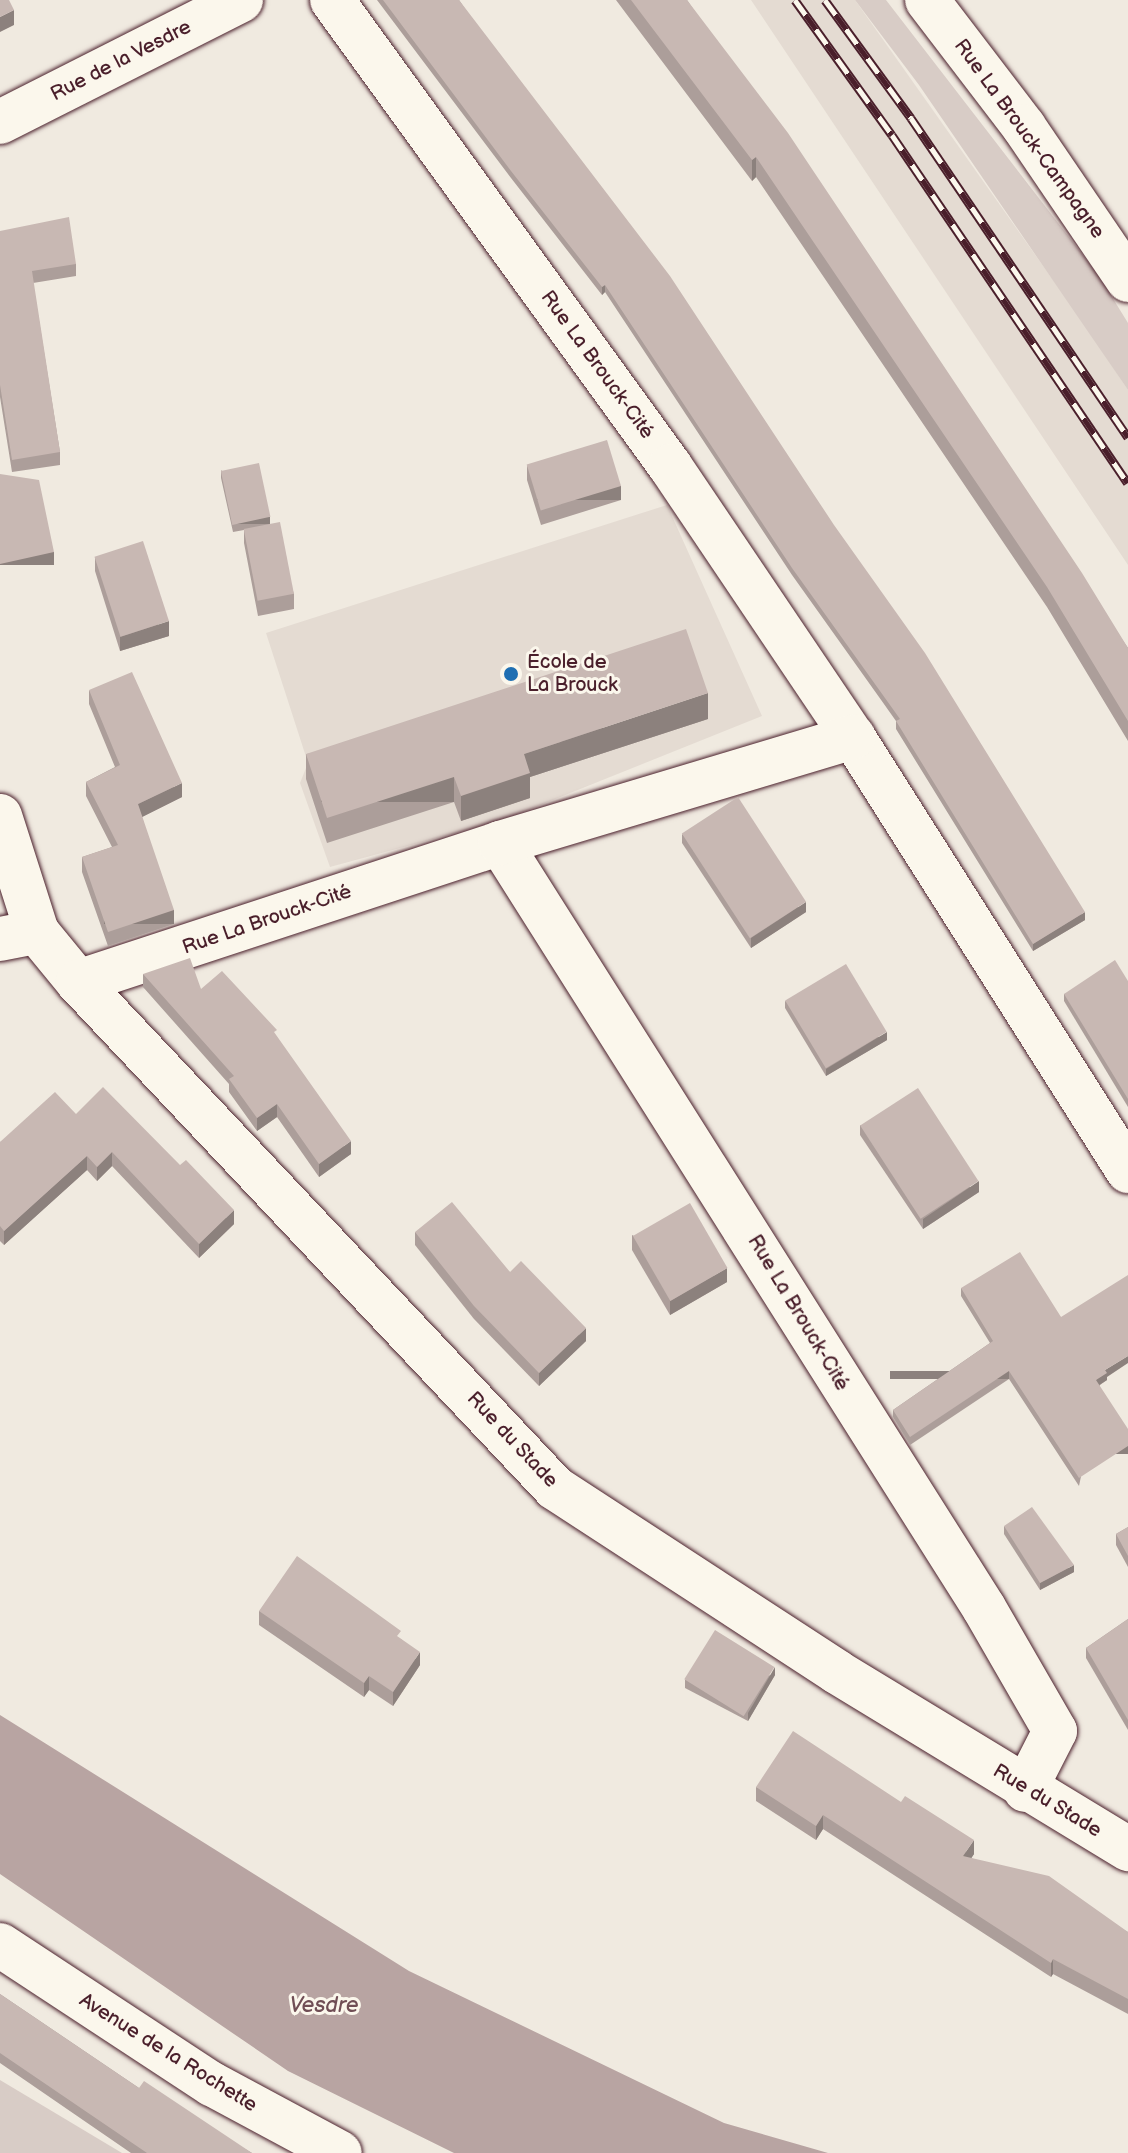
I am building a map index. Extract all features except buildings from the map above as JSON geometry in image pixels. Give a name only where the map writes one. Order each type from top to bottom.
[{"type":"street","name":"Rue de la Vesdre","points":[[0,122],[241,0]]},
{"type":"street","name":"Rue La Brouck-Cité","points":[[332,0],[670,466],[853,737],[1128,1171]]},
{"type":"street","name":"Rue La Brouck-Campagne","points":[[927,0],[1024,127],[1128,280]]},
{"type":"street","name":"Rue La Brouck-Cité","points":[[78,982],[500,843],[853,737]]},
{"type":"street","points":[[0,816],[18,936]]},
{"type":"street","name":"Rue La Brouck-Cité","points":[[500,843],[984,1608],[1055,1731],[1025,1790]]},
{"type":"street","name":"Rue du Stade","points":[[18,936],[78,982],[555,1488],[606,1524],[1025,1790],[1128,1849]]},
{"type":"street","name":"Avenue de la Rochette","points":[[0,1945],[212,2084],[340,2153]]},
{"type":"shaded area","points":[[751,0],[855,0],[1082,321],[1128,390],[1128,565]]},
{"type":"shaded area","points":[[855,0],[886,0],[1099,276],[1128,323],[1128,390],[919,85]]},
{"type":"shaded area","name":"École de La Brouck","points":[[667,505],[762,716],[503,820],[330,867],[300,783],[308,763],[266,633]]},
{"type":"shaded area","points":[[0,2080],[122,2153],[0,2153]]},
{"type":"water","name":"Vesdre","points":[[0,1715],[409,1971],[724,2123],[828,2153],[454,2153],[288,2071],[0,1874]]},
{"type":"railway","points":[[795,0],[892,135],[1128,483]]},
{"type":"railway","points":[[825,0],[911,118],[1128,437]]},
{"type":"place","name":"École de La Brouck","points":[[511,674]]}]
